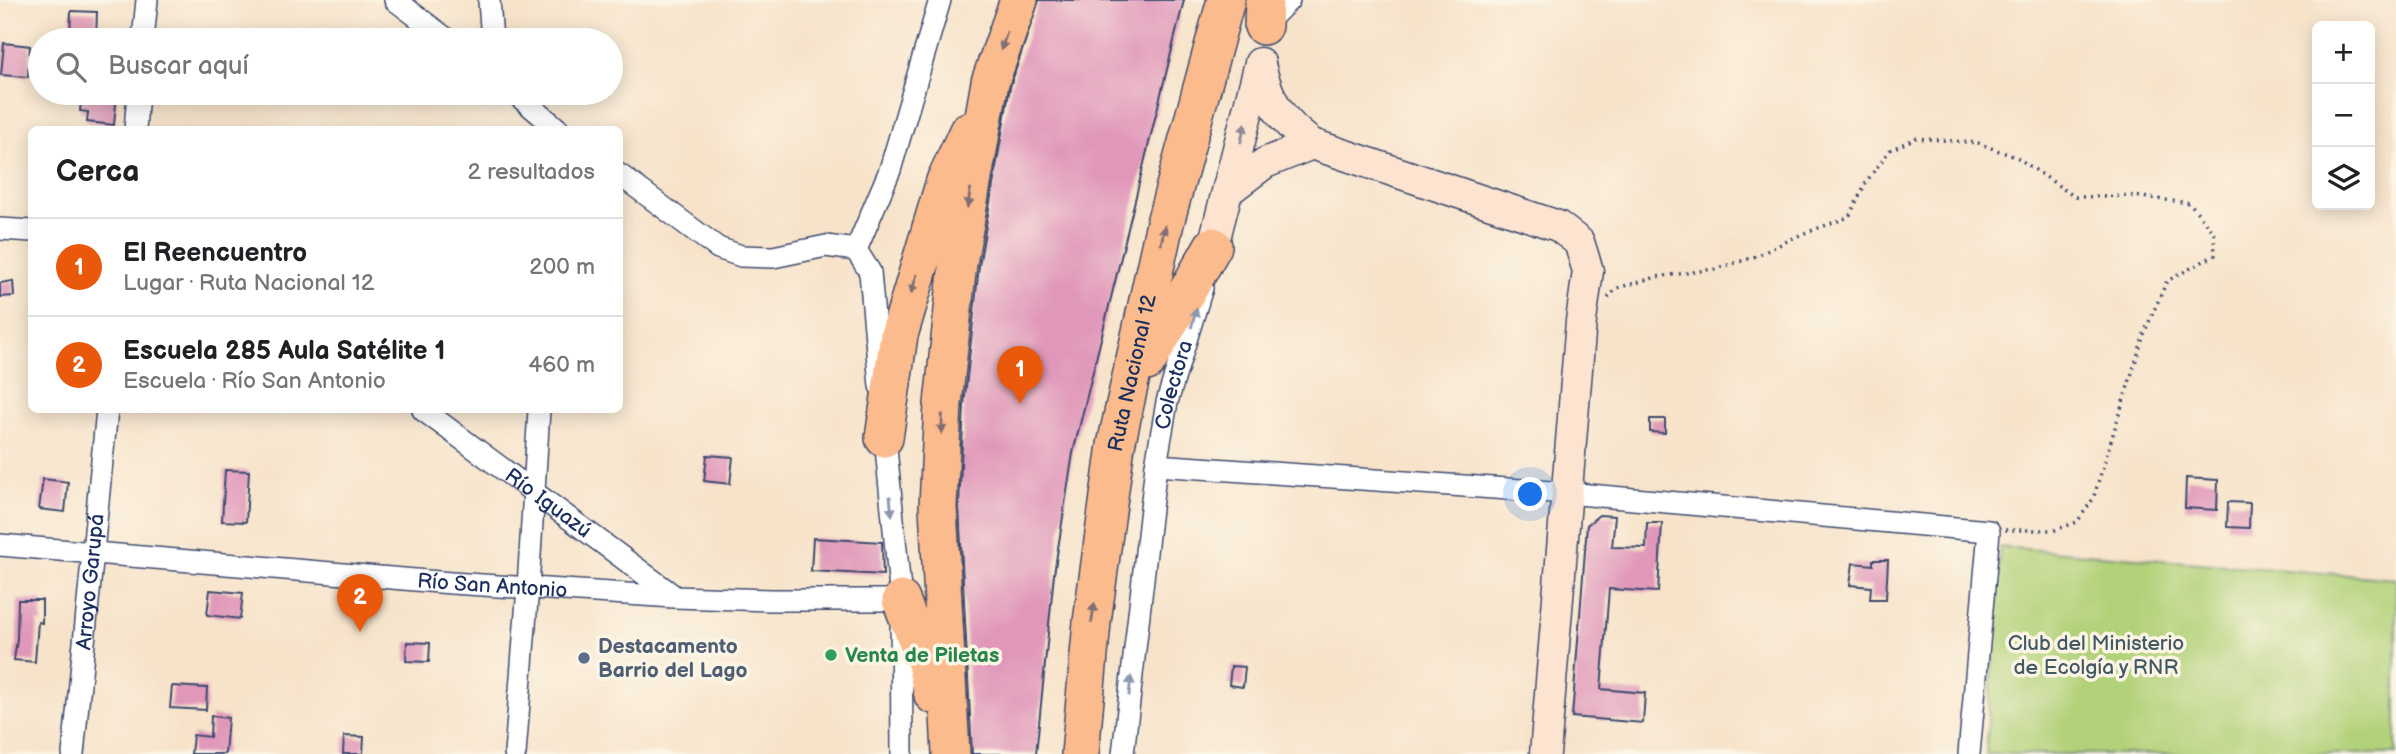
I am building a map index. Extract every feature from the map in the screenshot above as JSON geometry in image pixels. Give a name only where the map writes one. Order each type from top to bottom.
[{"type":"highway","points":[[884,438],[899,335],[945,181],[990,82],[1018,0]]},
{"type":"highway","name":"Ruta Nacional 12","points":[[1080,754],[1092,622],[1116,445],[1165,223],[1226,0]]},
{"type":"highway","points":[[948,754],[938,506],[943,404],[958,263],[990,82]]},
{"type":"highway","points":[[1116,445],[1150,353],[1213,246]]},
{"type":"highway","points":[[901,600],[926,663],[948,754]]},
{"type":"main road","name":"Colectora","points":[[1213,246],[1260,65],[1264,13]]},
{"type":"main road","points":[[1260,65],[1266,88],[1277,110],[1293,129],[1312,144],[1558,226],[1579,242],[1588,271],[1581,321],[1545,754]]},
{"type":"main road","points":[[1229,190],[1265,163],[1312,144]]},
{"type":"street","points":[[144,28],[147,0]]},
{"type":"street","points":[[395,0],[432,28]]},
{"type":"street","points":[[489,0],[491,28]]},
{"type":"street","points":[[856,250],[891,170],[940,0]]},
{"type":"street","points":[[1264,13],[1289,0]]},
{"type":"street","points":[[135,126],[137,105]]},
{"type":"street","points":[[529,105],[553,126]]},
{"type":"street","points":[[623,177],[718,248],[741,256],[773,257],[827,246],[856,250],[870,272],[901,600],[902,754]]},
{"type":"street","points":[[0,229],[28,231]]},
{"type":"street","name":"Colectora","points":[[1123,754],[1156,465],[1167,402],[1194,318],[1213,246]]},
{"type":"street","name":"Arroyo Garupá","points":[[73,754],[107,413]]},
{"type":"street","name":"Río Iguazú","points":[[426,413],[674,597]]},
{"type":"street","points":[[515,754],[538,413]]},
{"type":"street","points":[[1156,465],[1567,493],[1989,530],[1969,754]]},
{"type":"street","name":"Río San Antonio","points":[[0,545],[452,583],[674,597],[901,600]]},
{"type":"path","points":[[1581,321],[1618,288],[1657,277],[1714,269],[1752,258],[1802,233],[1849,217],[1866,182],[1890,150],[1916,138],[1978,143],[2018,158],[2076,197],[2133,196],[2190,203],[2214,234],[2216,256],[2167,281],[2145,331],[2093,499],[2077,522],[2056,530],[1989,530]]},
{"type":"green space","name":"Club del Ministerio de Ecolgía y RNR","points":[[2000,547],[2396,579],[2396,754],[1986,754]]},
{"type":"building","points":[[1039,0],[1184,0],[1073,453],[1054,574],[1036,754],[972,754],[959,506],[964,406],[979,266],[1010,87]]},
{"type":"building","points":[[71,11],[97,12],[96,28],[70,28]]},
{"type":"building","points":[[4,43],[28,46],[28,77],[1,75]]},
{"type":"building","points":[[81,105],[116,105],[114,125],[87,122],[88,112],[80,111]]},
{"type":"building","points":[[13,281],[14,296],[0,297],[0,283]]},
{"type":"building","points":[[1650,419],[1665,419],[1665,433],[1650,432]]},
{"type":"building","points":[[707,455],[733,457],[730,484],[704,481]]},
{"type":"building","points":[[225,470],[249,471],[246,522],[222,521]]},
{"type":"building","points":[[2186,478],[2218,480],[2217,510],[2185,508]]},
{"type":"building","points":[[43,479],[68,482],[65,512],[39,509]]},
{"type":"building","points":[[2228,502],[2250,503],[2249,528],[2227,527]]},
{"type":"building","points":[[1599,515],[1615,516],[1612,547],[1646,548],[1647,523],[1662,523],[1658,592],[1609,589],[1601,689],[1645,693],[1643,723],[1572,717],[1587,525]]},
{"type":"building","points":[[813,538],[882,542],[883,575],[811,571]]},
{"type":"building","points":[[1873,560],[1888,560],[1886,599],[1870,599],[1871,587],[1850,585],[1853,563],[1873,565]]},
{"type":"building","points":[[210,590],[243,593],[240,619],[207,615]]},
{"type":"building","points":[[18,600],[42,600],[42,623],[38,622],[35,662],[14,660]]},
{"type":"building","points":[[407,642],[430,643],[429,662],[406,661]]},
{"type":"building","points":[[1231,666],[1245,667],[1243,687],[1229,685]]},
{"type":"building","points":[[172,686],[207,688],[206,710],[170,708]]},
{"type":"building","points":[[211,716],[228,718],[225,754],[191,754],[193,735],[210,737]]},
{"type":"building","points":[[344,736],[364,737],[363,754],[343,754]]},
{"type":"place","name":"El Reencuentro","points":[[1020,404]]},
{"type":"place","name":"Escuela 285 Aula Satélite 1","points":[[360,632]]},
{"type":"place","name":"Venta de Piletas","points":[[831,655]]},
{"type":"place","name":"Destacamento Barrio del Lago","points":[[584,658]]}]
